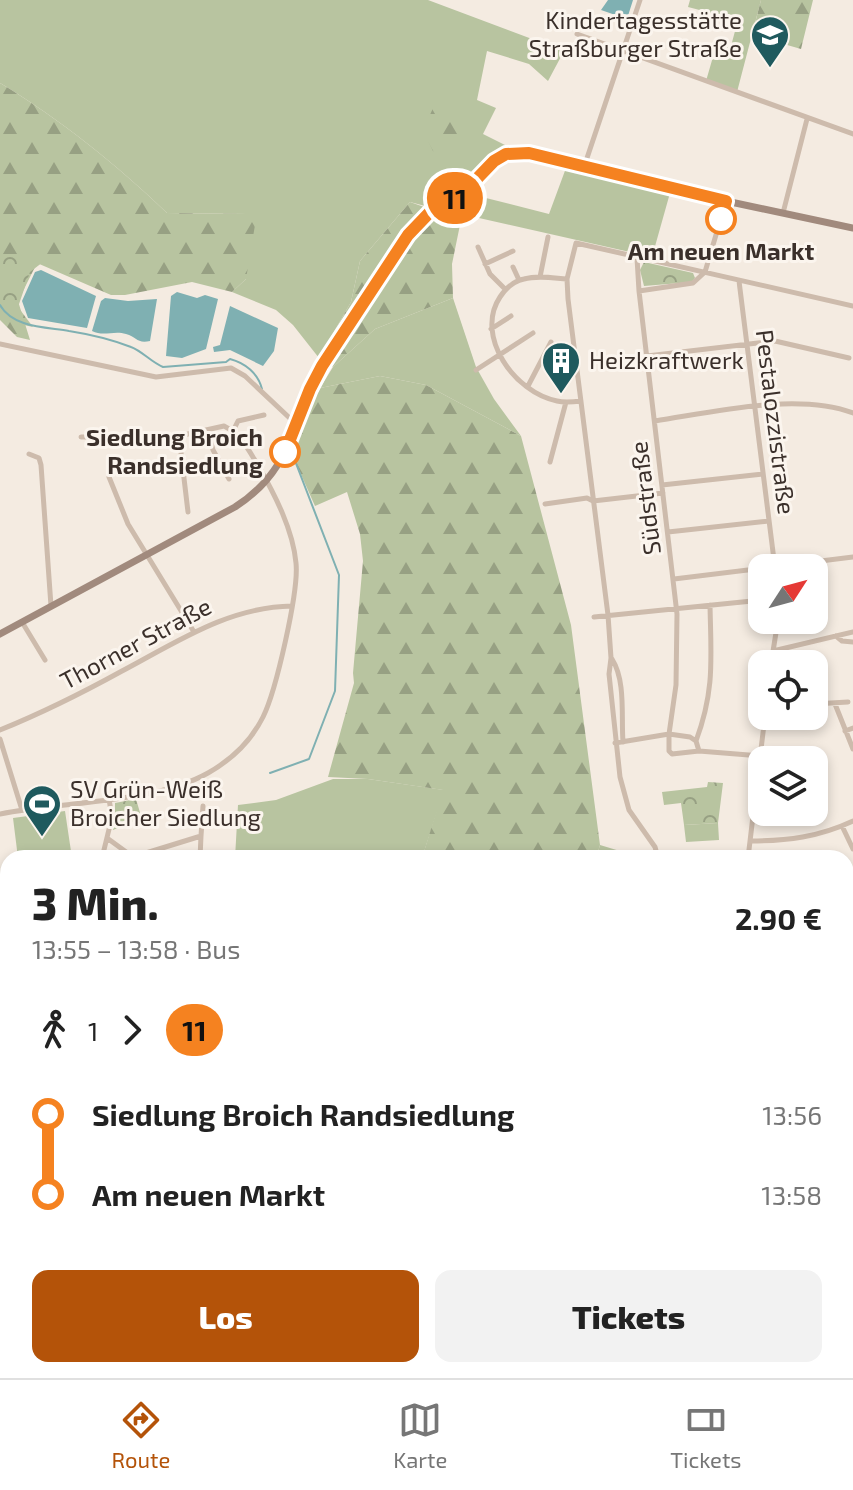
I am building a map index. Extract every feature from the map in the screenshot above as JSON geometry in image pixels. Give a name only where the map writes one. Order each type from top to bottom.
[{"type":"street","points":[[584,167],[640,0]]},
{"type":"street","points":[[577,34],[853,134]]},
{"type":"street","points":[[783,213],[807,119]]},
{"type":"street","points":[[0,634],[242,502],[268,481],[283,458],[322,366],[408,235],[422,219],[458,196],[494,161],[506,154],[529,153],[853,228]]},
{"type":"street","points":[[639,291],[693,283],[705,272],[726,201]]},
{"type":"street","points":[[540,277],[548,237]]},
{"type":"street","points":[[656,850],[626,804],[615,743],[608,615],[567,279],[576,243],[853,306]]},
{"type":"street","points":[[478,247],[490,274],[505,290]]},
{"type":"street","points":[[485,264],[513,251]]},
{"type":"street","name":"Südstraße","points":[[637,258],[677,608],[677,662],[669,734]]},
{"type":"street","points":[[513,267],[519,280]]},
{"type":"street","points":[[567,279],[540,277],[519,280],[505,290],[491,315],[490,329],[501,355],[528,386],[547,399],[581,401]]},
{"type":"street","name":"Pestalozzistraße","points":[[739,281],[773,554]]},
{"type":"street","points":[[490,329],[511,316]]},
{"type":"street","points":[[476,370],[533,333]]},
{"type":"street","points":[[647,356],[779,341],[849,358]]},
{"type":"street","points":[[528,386],[551,342]]},
{"type":"street","points":[[0,344],[156,377],[231,368],[245,376],[296,424]]},
{"type":"street","points":[[550,462],[566,402]]},
{"type":"street","points":[[655,421],[802,403],[853,413]]},
{"type":"street","points":[[233,431],[238,421],[264,415]]},
{"type":"street","points":[[0,814],[109,799],[180,785],[206,774],[231,758],[262,718],[271,696],[292,606],[297,564],[290,537],[268,481],[243,440],[233,431],[224,426],[179,436],[81,437]]},
{"type":"street","points":[[208,430],[213,450],[229,479]]},
{"type":"street","points":[[179,436],[188,512]]},
{"type":"street","points":[[29,454],[39,458],[41,465],[51,606]]},
{"type":"street","points":[[662,485],[763,474]]},
{"type":"street","points":[[109,477],[118,506],[194,632]]},
{"type":"street","points":[[545,504],[663,493]]},
{"type":"street","points":[[668,532],[769,521]]},
{"type":"street","points":[[828,560],[853,557]]},
{"type":"street","points":[[674,579],[748,570]]},
{"type":"street","points":[[594,617],[748,601]]},
{"type":"street","points":[[699,751],[696,741],[713,670],[710,605]]},
{"type":"street","name":"Thorner Straße","points":[[0,730],[55,707],[194,632],[233,615],[272,606],[292,606]]},
{"type":"street","points":[[22,622],[45,660]]},
{"type":"street","points":[[777,650],[853,632]]},
{"type":"street","points":[[836,636],[842,641],[853,642]]},
{"type":"street","points":[[611,658],[616,666],[619,684],[623,742]]},
{"type":"street","points":[[828,704],[848,702]]},
{"type":"street","points":[[835,704],[853,749]]},
{"type":"street","points":[[845,731],[853,728]]},
{"type":"street","points":[[615,743],[669,734],[681,734],[696,741]]},
{"type":"street","points":[[669,734],[669,751],[672,754],[699,751],[748,755]]},
{"type":"street","points":[[0,739],[22,810]]},
{"type":"street","points":[[104,850],[112,817],[109,799]]},
{"type":"street","points":[[200,850],[203,806]]},
{"type":"street","points":[[750,841],[786,841],[853,821]]},
{"type":"street","points":[[749,850],[752,826]]},
{"type":"street","points":[[842,826],[853,849]]},
{"type":"street","points":[[156,850],[201,836]]},
{"type":"street","points":[[107,838],[123,850]]},
{"type":"green space","points":[[0,0],[428,0],[564,51],[548,81],[529,64],[487,51],[477,100],[496,108],[483,134],[509,147],[492,157],[460,190],[444,199],[429,207],[410,202],[360,261],[351,302],[319,358],[293,325],[276,310],[232,292],[246,279],[246,214],[167,213],[87,144],[0,83]]},
{"type":"green space","points":[[690,0],[761,0],[737,92],[706,81],[717,43],[731,46],[738,20],[688,7]]},
{"type":"green space","points":[[761,0],[813,0],[801,49],[752,35]]},
{"type":"green space","points":[[0,83],[87,144],[167,213],[246,214],[255,225],[246,279],[232,292],[192,282],[111,295],[37,263],[18,301],[30,340],[17,337],[0,320]]},
{"type":"green space","points":[[434,106],[483,134],[449,155],[433,151],[423,130]]},
{"type":"green space","points":[[566,168],[670,193],[652,257],[479,218],[474,195],[549,214]]},
{"type":"green space","points":[[465,196],[470,215],[443,211],[444,209]]},
{"type":"green space","points":[[410,202],[461,220],[452,264],[453,298],[375,329],[333,367],[319,358],[351,302],[360,261]]},
{"type":"green space","points":[[0,255],[28,257],[43,262],[30,272],[18,307],[33,327],[0,315]]},
{"type":"green space","points":[[644,262],[693,273],[695,278],[692,282],[644,286],[640,270]]},
{"type":"green space","points":[[453,298],[476,367],[494,399],[521,436],[426,385],[380,376],[320,388],[333,367],[375,329]]},
{"type":"green space","points":[[380,376],[426,385],[521,436],[571,625],[598,850],[424,850],[443,790],[368,779],[328,777],[354,683],[363,561],[360,534],[347,492],[315,506],[292,454],[294,443],[320,388]]},
{"type":"green space","points":[[333,779],[368,779],[444,790],[425,850],[235,850],[238,805],[276,800]]},
{"type":"green space","points":[[708,782],[723,783],[718,823],[684,825],[681,803],[664,805],[662,792],[707,787]]},
{"type":"green space","points":[[136,799],[141,816],[135,820],[131,809],[115,812],[115,803]]},
{"type":"green space","points":[[131,809],[135,821],[113,830],[115,812]]},
{"type":"green space","name":"SV Grün-Weiß Broicher Siedlung","points":[[65,811],[71,850],[17,850],[13,818]]},
{"type":"green space","points":[[718,823],[719,840],[686,842],[684,825]]},
{"type":"green space","points":[[600,845],[617,850],[598,850]]},
{"type":"water","points":[[608,0],[633,0],[627,19],[601,10]]},
{"type":"water","points":[[41,270],[96,296],[87,328],[28,318],[22,301],[35,272]]},
{"type":"water","points":[[177,292],[197,298],[205,295],[218,299],[206,349],[182,358],[166,356],[171,296]]},
{"type":"water","points":[[105,298],[128,301],[157,299],[150,341],[140,341],[122,333],[92,331],[101,301]]},
{"type":"water","points":[[230,306],[278,328],[274,351],[263,366],[230,350],[214,352],[213,347],[220,345]]},
{"type":"waterway","points":[[0,305],[6,313],[22,322],[116,342],[135,349],[163,367],[226,362],[230,359],[250,370],[262,389]]},
{"type":"waterway","points":[[270,773],[309,759],[335,691],[339,575],[292,453]]},
{"type":"bus line","name":"11","points":[[285,452],[322,366],[408,235],[431,211],[458,196],[494,161],[506,154],[529,153],[726,201],[721,219]]},
{"type":"place","name":"Kindertagesstätte Straßburger Straße","points":[[770,69]]},
{"type":"place","name":"Am neuen Markt","points":[[721,219]]},
{"type":"place","name":"Heizkraftwerk","points":[[561,395]]},
{"type":"place","name":"Siedlung Broich Randsiedlung","points":[[285,452]]},
{"type":"place","name":"SV Grün-Weiß Broicher Siedlung","points":[[42,838]]}]
